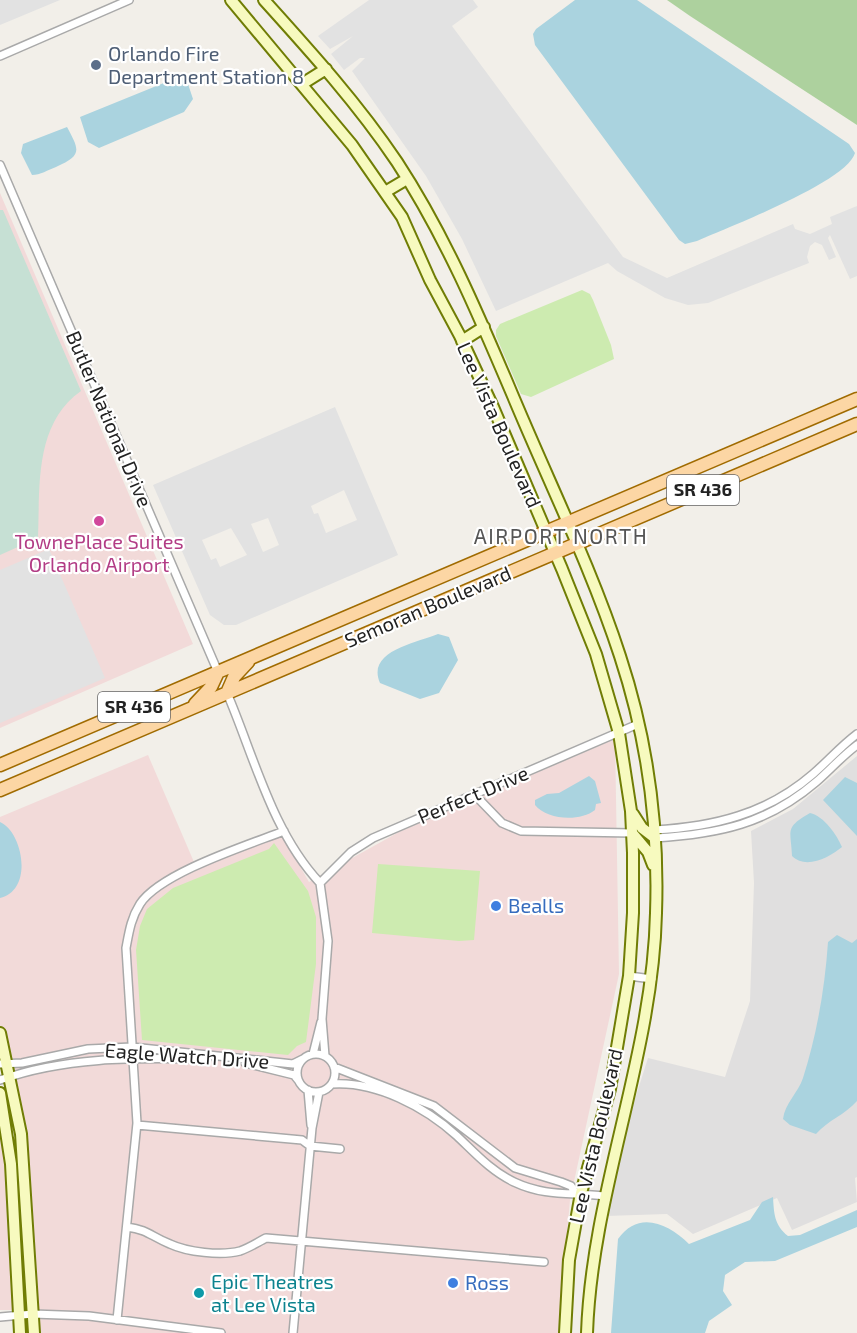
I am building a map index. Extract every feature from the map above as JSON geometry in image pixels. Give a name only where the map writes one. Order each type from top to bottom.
[{"type":"main road","name":"Semoran Boulevard","points":[[0,765],[857,399]]},
{"type":"main road","name":"Semoran Boulevard","points":[[0,790],[855,424]]},
{"type":"main road","points":[[227,693],[239,671],[254,657]]},
{"type":"main road","points":[[192,708],[207,692],[218,672]]},
{"type":"street","points":[[0,56],[129,0]]},
{"type":"street","name":"Lee Vista Boulevard","points":[[231,0],[352,145],[402,217],[430,280],[462,341],[556,553],[596,654],[619,733],[631,811],[632,833],[633,913],[629,975],[610,1089],[578,1193],[569,1260],[565,1333]]},
{"type":"street","name":"Lee Vista Boulevard","points":[[264,0],[326,69],[365,117],[407,179],[447,250],[484,327],[576,544],[620,655],[638,724],[655,834],[656,914],[652,979],[639,1055],[604,1196],[590,1282],[587,1333]]},
{"type":"street","points":[[302,84],[326,69]]},
{"type":"street","name":"Butler National Drive","points":[[0,165],[218,672]]},
{"type":"street","points":[[385,192],[407,179]]},
{"type":"street","points":[[462,341],[484,327]]},
{"type":"street","points":[[227,693],[284,831],[302,864],[320,883],[328,941],[322,1019],[325,1056],[334,1067],[434,1106],[515,1168],[561,1182],[571,1186],[578,1193]]},
{"type":"street","name":"Perfect Drive","points":[[320,883],[351,852],[373,838],[638,724]]},
{"type":"street","points":[[655,834],[710,825],[759,809],[813,774],[857,734]]},
{"type":"street","points":[[631,811],[642,828],[655,834],[702,835],[758,819],[792,801],[857,745]]},
{"type":"street","points":[[474,794],[502,823],[521,831],[632,833],[648,852],[656,874]]},
{"type":"street","points":[[117,1320],[137,1125],[126,948],[131,922],[141,902],[153,889],[176,876],[284,831]]},
{"type":"street","points":[[629,975],[652,979]]},
{"type":"street","points":[[322,1019],[313,1054],[325,1056]]},
{"type":"street","points":[[0,1033],[5,1078],[24,1160],[34,1333]]},
{"type":"street","name":"Eagle Watch Drive","points":[[4,1064],[88,1049],[132,1047],[293,1064],[313,1054]]},
{"type":"street","name":"Eagle Watch Drive","points":[[5,1078],[84,1061],[133,1057],[248,1063],[294,1075],[308,1090]]},
{"type":"street","name":"Eagle Watch Drive","points":[[298,1080],[297,1069],[303,1059]]},
{"type":"street","points":[[332,1084],[334,1067]]},
{"type":"street","points":[[312,1128],[308,1090],[319,1092],[332,1084],[346,1083],[373,1088],[427,1113],[455,1134],[492,1170],[514,1182],[534,1190],[567,1196],[578,1193],[604,1196]]},
{"type":"street","points":[[293,1333],[310,1146],[319,1092]]},
{"type":"street","points":[[0,1093],[11,1164],[20,1333]]},
{"type":"street","points":[[137,1125],[302,1140],[310,1146],[340,1149]]},
{"type":"street","points":[[127,1227],[147,1230],[173,1246],[210,1251],[240,1251],[266,1238],[544,1262]]},
{"type":"street","points":[[0,1317],[33,1314],[117,1320],[221,1333]]},
{"type":"shaded area","points":[[0,0],[60,0],[0,25]]},
{"type":"shaded area","points":[[369,0],[473,0],[478,7],[452,26],[623,257],[667,278],[793,224],[795,229],[810,234],[832,224],[830,217],[857,206],[857,276],[850,279],[830,235],[828,238],[836,257],[829,260],[822,245],[815,242],[810,246],[807,257],[809,263],[708,303],[688,305],[665,298],[617,271],[608,263],[496,311],[462,239],[426,176],[352,71],[365,58],[360,58],[344,70],[331,54],[353,36],[330,49],[318,36]]},
{"type":"shaded area","points":[[0,193],[193,644],[0,728]]},
{"type":"shaded area","points":[[335,407],[398,555],[236,625],[224,625],[210,615],[153,485]],"holes":[[[344,490],[357,520],[326,533],[318,513],[314,514],[311,506]],[[268,518],[279,545],[263,552],[251,524]],[[231,528],[247,555],[220,567],[216,558],[211,560],[202,540]]]},
{"type":"shaded area","points":[[49,549],[105,678],[0,723],[0,570]]},
{"type":"shaded area","points":[[615,739],[619,974],[570,1200],[558,1333],[39,1333],[25,1158],[0,1031],[0,817],[148,755],[197,869],[282,835],[309,882],[399,832]]},
{"type":"shaded area","points":[[857,756],[857,1177],[855,1178],[857,1202],[792,1230],[777,1198],[693,1234],[667,1214],[605,1216],[628,1121],[648,1058],[725,1077],[750,1001],[754,883],[751,831],[793,809]]},
{"type":"shaded area","points":[[0,1128],[10,1196],[15,1310],[0,1310]]},
{"type":"green space","points":[[667,0],[857,0],[857,125],[690,16]]},
{"type":"green space","points":[[0,210],[3,210],[81,391],[66,405],[47,439],[40,478],[38,538],[0,555]]},
{"type":"green space","points":[[582,290],[590,294],[593,300],[611,345],[614,359],[531,397],[521,394],[496,336],[496,330],[500,324]]},
{"type":"green space","points":[[274,843],[308,891],[316,917],[316,964],[306,1042],[297,1046],[288,1055],[142,1040],[136,950],[140,926],[147,909],[173,888],[269,849]]},
{"type":"green space","points":[[378,864],[480,871],[474,940],[459,941],[372,933]]},
{"type":"water","points":[[575,0],[637,0],[849,144],[855,153],[847,165],[809,190],[758,215],[685,244],[679,240],[535,45],[533,34],[536,29]]},
{"type":"water","points":[[181,76],[188,84],[193,99],[184,112],[99,148],[88,142],[80,117]]},
{"type":"water","points":[[67,127],[76,147],[74,155],[56,167],[32,175],[21,153],[23,144]]},
{"type":"water","points":[[438,634],[449,637],[458,660],[439,693],[420,699],[380,683],[378,672],[380,663],[386,656],[406,645]]},
{"type":"water","points":[[589,776],[595,781],[601,803],[596,804],[595,810],[589,814],[564,818],[547,814],[535,805],[535,800],[547,794],[559,793]]},
{"type":"water","points":[[845,777],[857,783],[857,836],[823,800]]},
{"type":"water","points":[[810,813],[825,822],[842,847],[825,858],[804,862],[792,856],[790,835],[796,822]]},
{"type":"water","points":[[0,822],[8,828],[19,848],[21,873],[18,884],[11,893],[0,898]]},
{"type":"water","points":[[837,935],[852,943],[857,939],[857,1101],[816,1134],[790,1125],[783,1119],[786,1108],[801,1083],[808,1061],[820,1010],[828,942]]},
{"type":"water","points":[[773,1197],[777,1223],[788,1236],[800,1235],[857,1210],[857,1227],[775,1261],[745,1262],[725,1275],[723,1291],[732,1305],[709,1321],[705,1333],[611,1333],[618,1239],[626,1230],[644,1222],[653,1223],[672,1230],[689,1244],[750,1220],[762,1202]]},
{"type":"place","name":"Orlando Fire Department Station 8","points":[[96,65]]},
{"type":"place","name":"TownePlace Suites Orlando Airport","points":[[99,521]]},
{"type":"place","name":"Bealls","points":[[496,906]]},
{"type":"place","name":"Ross","points":[[453,1283]]},
{"type":"place","name":"Epic Theatres at Lee Vista","points":[[199,1293]]},
{"type":"district","name":"AIRPORT NORTH","points":[[561,537]]}]
